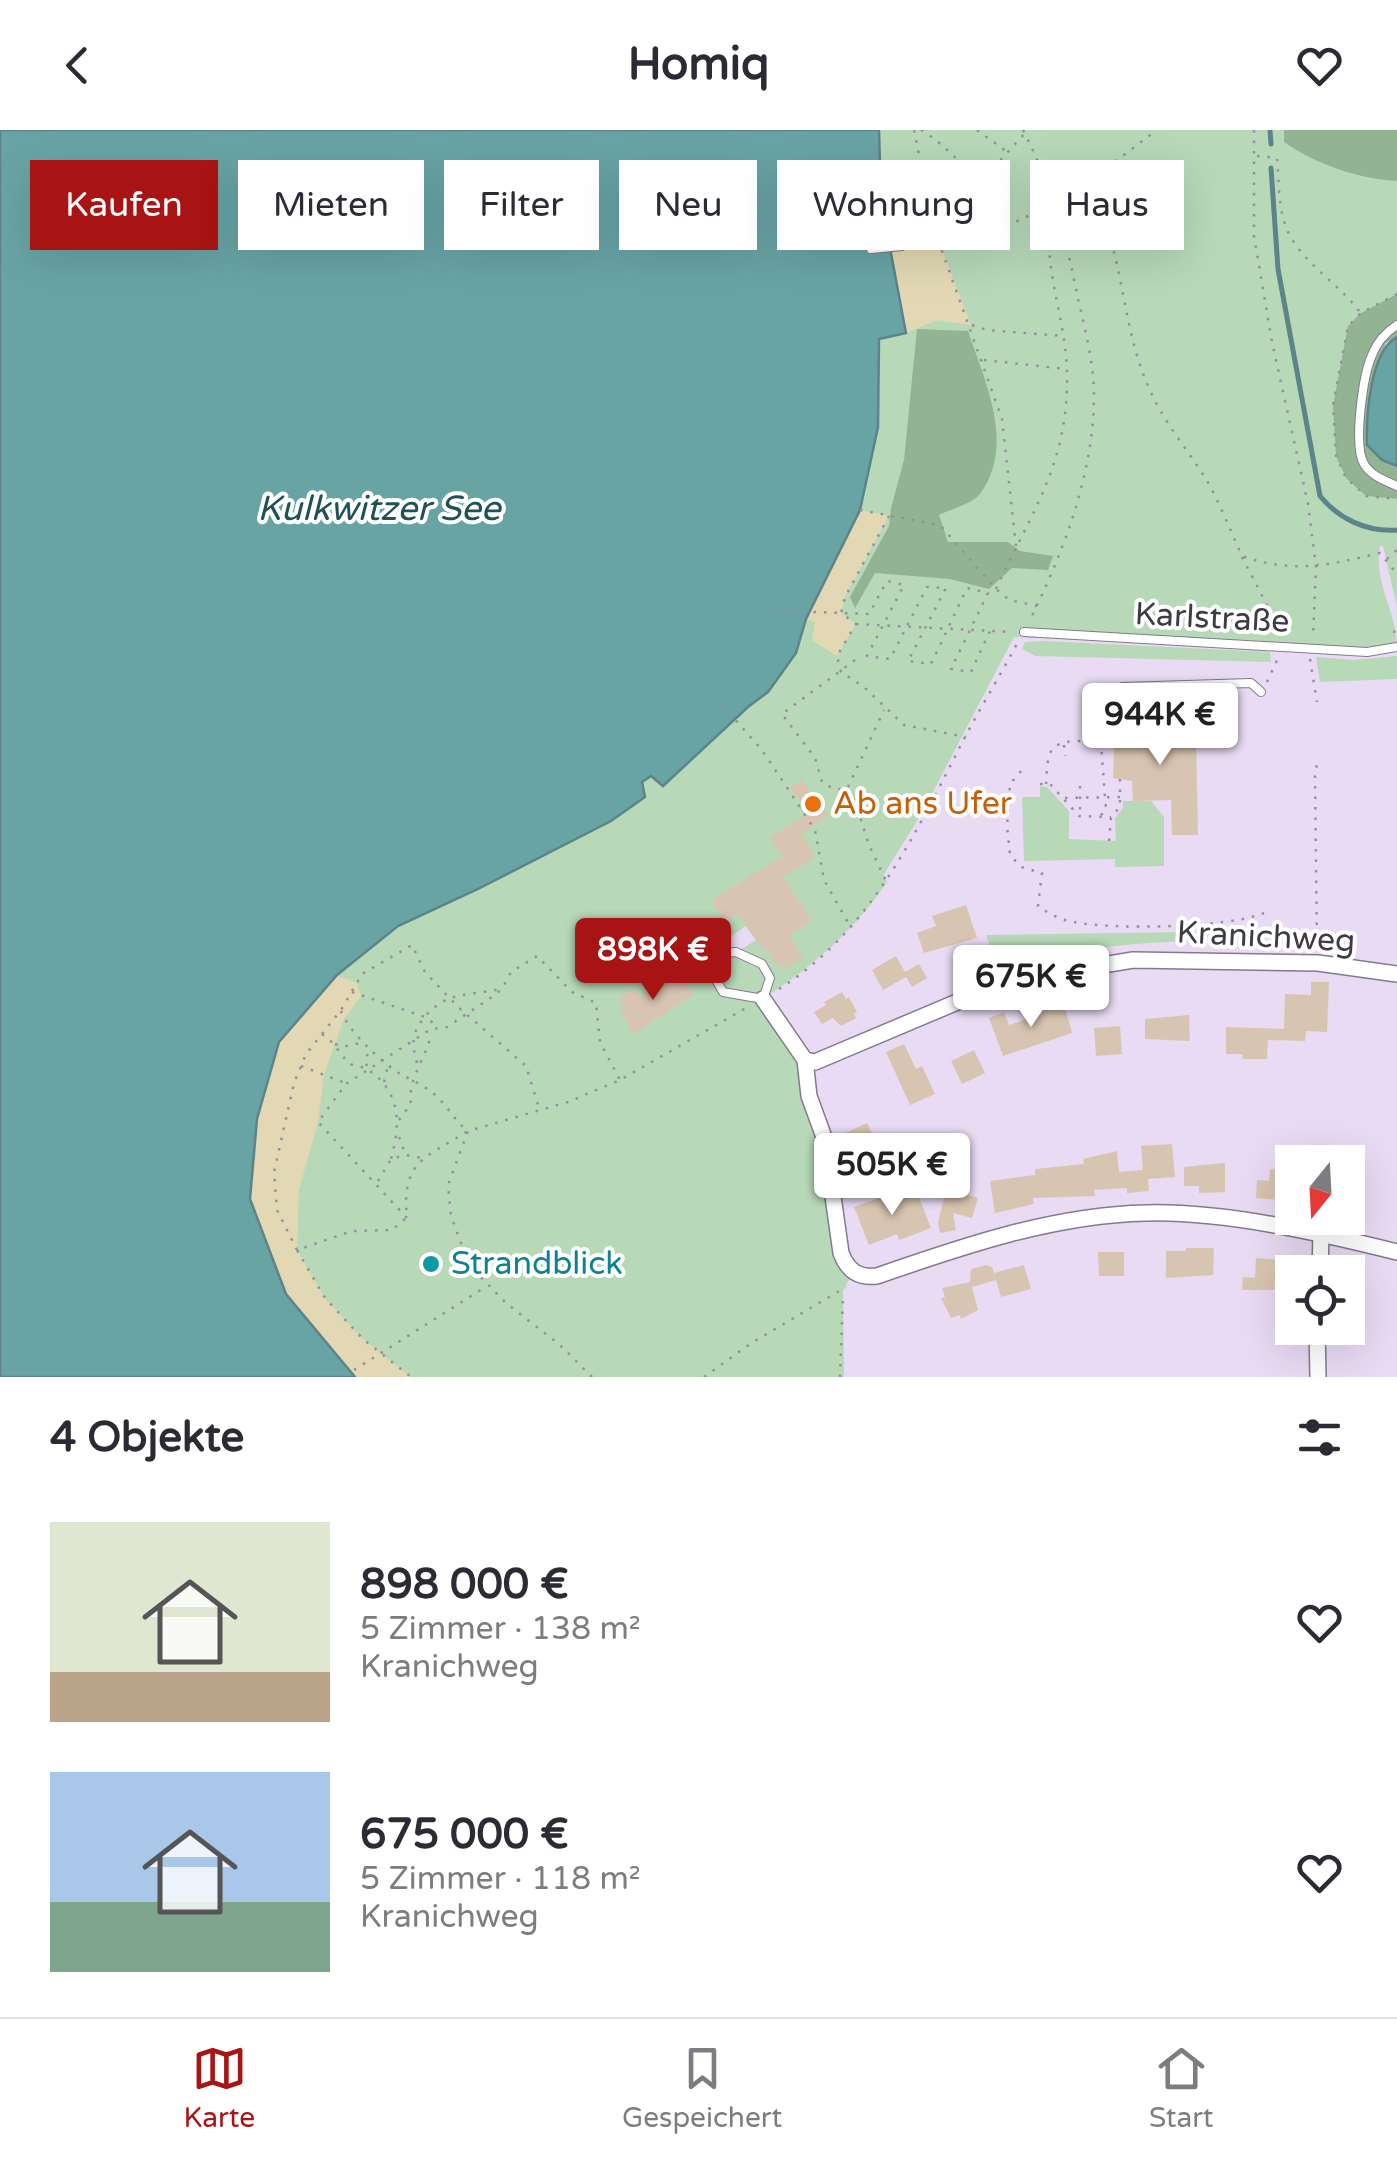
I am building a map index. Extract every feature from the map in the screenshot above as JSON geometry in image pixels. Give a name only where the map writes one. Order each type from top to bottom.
[{"type":"street","name":"Kranichweg","points":[[805,1060],[816,1062],[1007,981],[1133,960],[1318,963],[1397,974]]},
{"type":"street","points":[[763,999],[805,1060],[809,1096],[825,1140],[841,1253],[860,1276],[877,1276],[1018,1232],[1144,1213],[1275,1227]]},
{"type":"street","points":[[1330,1235],[1397,1252]]},
{"type":"street","points":[[1318,1345],[1318,1377]]},
{"type":"lane","points":[[1397,325],[1370,357],[1359,442],[1364,464],[1379,478],[1397,486]]},
{"type":"lane","name":"Karlstraße","points":[[1024,632],[1367,652],[1397,645]]},
{"type":"lane","points":[[1122,721],[1122,687],[1251,683],[1261,692]]},
{"type":"lane","points":[[736,952],[762,964],[770,978],[763,999],[723,992],[712,973],[714,960],[724,953],[736,952]]},
{"type":"path","points":[[914,130],[920,160]]},
{"type":"path","points":[[921,130],[942,142],[960,160]]},
{"type":"path","points":[[977,130],[1008,152]]},
{"type":"path","points":[[1117,160],[1157,130]]},
{"type":"path","points":[[1254,130],[1254,236],[1272,342],[1308,504],[1316,567],[1311,648],[1317,702]]},
{"type":"path","points":[[999,160],[1025,131],[1037,160]]},
{"type":"path","points":[[1256,156],[1276,158],[1284,222],[1296,247],[1361,312]]},
{"type":"path","points":[[940,250],[971,325],[1002,419],[1016,546]]},
{"type":"path","points":[[996,589],[1052,477],[1067,408],[1065,336],[1050,250]]},
{"type":"path","points":[[841,613],[856,624],[1024,632],[1050,580],[1077,499],[1090,435],[1094,394],[1067,250]]},
{"type":"path","points":[[1114,250],[1134,345],[1148,388],[1207,482],[1289,646]]},
{"type":"path","points":[[971,325],[987,330],[1065,336]]},
{"type":"path","points":[[982,360],[1067,370]]},
{"type":"path","points":[[860,510],[940,525],[1009,600],[1037,606]]},
{"type":"path","points":[[841,613],[845,597],[889,516]]},
{"type":"path","points":[[1386,560],[1397,550]]},
{"type":"path","points":[[1242,556],[1270,566],[1316,567],[1380,553],[1397,574]]},
{"type":"path","points":[[761,610],[869,614],[887,581],[904,586],[867,656],[890,659],[926,587],[946,588],[908,661],[930,664],[967,588],[988,593],[951,668],[970,672],[990,631]]},
{"type":"path","points":[[1397,623],[1397,645]]},
{"type":"path","points":[[856,624],[837,656],[841,672],[864,687],[904,725],[966,737]]},
{"type":"path","points":[[1261,692],[1278,662],[1278,646]]},
{"type":"path","points":[[855,660],[782,714],[816,758],[822,782],[853,794],[869,845],[887,882]]},
{"type":"path","points":[[715,697],[762,750],[815,830],[824,880],[852,928]]},
{"type":"path","points":[[1137,706],[1174,705],[1176,732]]},
{"type":"path","points":[[847,789],[884,708]]},
{"type":"path","points":[[1099,816],[1106,810],[1101,744],[1112,710],[1122,708]]},
{"type":"path","points":[[1176,725],[1220,724]]},
{"type":"path","points":[[1101,744],[1089,740],[1064,744],[1051,751],[1043,784],[1050,784],[1071,811],[1080,816],[1111,816]]},
{"type":"path","points":[[1064,744],[1065,756]]},
{"type":"path","points":[[1318,758],[1314,775],[1318,963]]},
{"type":"path","points":[[1021,770],[1010,784],[1010,855],[1021,867],[1042,873],[1038,906],[1052,916],[1114,926],[1244,921],[1264,912]]},
{"type":"path","points":[[1109,841],[1111,816],[1120,807],[1120,778]]},
{"type":"path","points":[[1080,786],[1080,816]]},
{"type":"path","points":[[1063,798],[1120,797]]},
{"type":"path","points":[[412,1377],[363,1339],[326,1298],[277,1210],[274,1172],[280,1132],[306,1054],[341,1010],[362,974],[412,946],[425,972],[448,997],[526,1066],[540,1109]]},
{"type":"path","points":[[352,992],[447,1027],[502,989],[511,972],[537,956],[572,992],[596,1003],[600,1042],[620,1080]]},
{"type":"path","points":[[398,1121],[408,1110],[416,1080],[412,1042],[415,1029],[434,1005],[448,997],[502,989]]},
{"type":"path","points":[[341,1010],[344,1020],[363,1042],[388,1064],[416,1080],[468,1131],[411,1171],[404,1193],[407,1218]]},
{"type":"path","points":[[407,1218],[318,1122],[346,1084],[438,1026]]},
{"type":"path","points":[[417,1063],[429,1046],[432,1030]]},
{"type":"path","points":[[322,1034],[348,1063],[367,1068],[393,1098],[398,1132],[391,1159],[377,1184]]},
{"type":"path","points":[[334,1043],[346,1046],[363,1042]]},
{"type":"path","points":[[367,1068],[365,1060],[370,1048]]},
{"type":"path","points":[[383,1084],[388,1064]]},
{"type":"path","points":[[301,1066],[346,1084]]},
{"type":"path","points":[[398,1132],[405,1154]]},
{"type":"path","points":[[391,1159],[405,1154],[423,1159]]},
{"type":"path","points":[[297,1250],[352,1231],[392,1230],[407,1218]]},
{"type":"path","points":[[840,1377],[843,1291],[853,1272]]},
{"type":"path","points":[[354,1370],[488,1286]]},
{"type":"path","points":[[704,1377],[753,1342],[843,1291]]},
{"type":"path","points":[[506,1303],[560,1345],[592,1377]]},
{"type":"shaded area","points":[[879,130],[1284,130],[1284,142],[1323,163],[1352,174],[1397,181],[1397,294],[1361,313],[1366,496],[1397,499],[1397,607],[1383,546],[1379,559],[1397,647],[1367,652],[1014,637],[922,813],[884,874],[887,882],[831,947],[763,999],[805,1060],[835,1221],[853,1272],[843,1291],[844,1377],[355,1377],[286,1294],[236,1169],[254,1148],[337,975],[398,926],[511,872],[641,788],[651,775],[663,786],[743,712],[799,644],[806,619],[860,510],[878,427],[879,250],[1010,250],[1010,160],[879,160]],"holes":[[[746,926],[756,940],[686,984],[679,972]]]},
{"type":"shaded area","points":[[1284,130],[1397,130],[1397,181],[1352,174],[1323,163],[1284,142]]},
{"type":"shaded area","points":[[1397,294],[1397,337],[1386,343],[1375,373],[1367,424],[1397,466],[1397,499],[1366,496],[1346,478],[1336,456],[1333,405],[1348,326],[1361,313]]},
{"type":"shaded area","points":[[917,329],[968,331],[994,413],[996,455],[991,475],[976,498],[939,515],[948,542],[1008,542],[1020,551],[1053,556],[1048,570],[1012,568],[989,589],[950,579],[875,573],[855,608],[850,597],[889,526],[904,460]]},
{"type":"shaded area","points":[[1025,642],[1270,652],[1271,662],[1035,656],[1022,649]]},
{"type":"shaded area","points":[[1397,656],[1397,679],[1320,682],[1316,657],[1353,660]]},
{"type":"shaded area","points":[[1040,786],[1047,787],[1069,811],[1069,839],[1116,841],[1115,818],[1123,801],[1151,801],[1164,817],[1164,866],[1115,867],[1115,859],[1024,861],[1022,797],[1040,797]]},
{"type":"shaded area","points":[[1257,931],[1257,942],[1126,945],[998,967],[986,935]]},
{"type":"sand","points":[[890,250],[942,250],[971,325],[937,320],[906,333]]},
{"type":"sand","points":[[860,510],[889,516],[845,597],[841,613],[856,624],[837,656],[812,640],[815,622],[806,619]]},
{"type":"sand","points":[[337,975],[357,983],[361,996],[344,1019],[324,1075],[318,1122],[299,1190],[297,1249],[325,1298],[363,1339],[411,1377],[355,1377],[286,1294],[250,1199],[257,1119],[279,1042]]},
{"type":"water","name":"Kulkwitzer See","points":[[0,130],[879,130],[880,160],[777,160],[777,250],[890,250],[906,333],[879,339],[878,427],[860,510],[806,619],[796,653],[768,692],[663,786],[651,776],[642,782],[645,797],[611,821],[398,926],[337,975],[279,1042],[257,1119],[250,1199],[286,1294],[355,1377],[0,1377]]},
{"type":"water","points":[[1397,337],[1397,466],[1382,460],[1367,445],[1367,433],[1375,370],[1388,345]]},
{"type":"building","points":[[1172,717],[1173,732],[1196,736],[1198,835],[1172,835],[1171,800],[1133,801],[1132,781],[1113,778],[1115,721],[1124,728],[1132,718]]},
{"type":"building","points":[[801,779],[829,815],[802,834],[815,857],[783,877],[812,921],[789,935],[803,958],[784,970],[781,965],[777,967],[737,914],[724,922],[711,900],[782,856],[770,837],[809,813],[790,788]]},
{"type":"building","points":[[966,905],[977,938],[924,953],[917,933],[936,926],[932,916]]},
{"type":"building","points":[[896,956],[905,972],[919,964],[927,978],[912,987],[906,977],[883,990],[872,970]]},
{"type":"building","points":[[679,973],[693,995],[634,1034],[619,1009],[624,1007],[618,998],[635,988],[640,996]]},
{"type":"building","points":[[1311,982],[1329,982],[1327,1032],[1306,1031],[1305,1041],[1268,1040],[1267,1059],[1226,1054],[1226,1027],[1284,1029],[1285,994],[1311,995]]},
{"type":"building","points":[[842,992],[846,999],[849,997],[856,1018],[841,1026],[833,1018],[822,1024],[814,1012]]},
{"type":"building","points":[[1064,1004],[1072,1033],[1003,1056],[989,1018],[1004,1012],[1009,1025]]},
{"type":"building","points":[[1189,1015],[1190,1041],[1145,1039],[1145,1019]]},
{"type":"building","points":[[1120,1026],[1122,1054],[1096,1056],[1094,1028]]},
{"type":"building","points":[[904,1044],[916,1069],[922,1066],[935,1094],[910,1105],[886,1052]]},
{"type":"building","points":[[974,1050],[985,1073],[962,1084],[951,1061]]},
{"type":"building","points":[[867,1123],[878,1146],[852,1158],[841,1135]]},
{"type":"building","points":[[1172,1144],[1175,1177],[1148,1179],[1149,1191],[1127,1193],[1127,1188],[1094,1190],[1095,1196],[1033,1198],[1034,1204],[995,1213],[990,1181],[1035,1175],[1035,1169],[1084,1164],[1083,1159],[1117,1151],[1119,1172],[1143,1170],[1141,1146]]},
{"type":"building","points":[[1225,1163],[1225,1192],[1199,1193],[1199,1186],[1184,1186],[1184,1167]]},
{"type":"building","points":[[1270,1169],[1275,1169],[1275,1200],[1256,1198],[1257,1180],[1269,1181]]},
{"type":"building","points":[[947,1186],[978,1198],[972,1218],[953,1213],[956,1230],[940,1233],[938,1222]]},
{"type":"building","points":[[917,1192],[931,1228],[899,1240],[897,1234],[869,1245],[854,1207],[887,1195],[890,1202]]},
{"type":"building","points":[[1214,1248],[1213,1275],[1166,1278],[1166,1251]]},
{"type":"building","points":[[1098,1252],[1124,1252],[1124,1276],[1099,1276]]},
{"type":"building","points":[[1256,1258],[1275,1259],[1275,1290],[1242,1290],[1243,1277],[1255,1278]]},
{"type":"building","points":[[1024,1265],[1031,1289],[1001,1297],[994,1273]]},
{"type":"building","points":[[992,1267],[996,1280],[972,1287],[978,1310],[961,1319],[960,1315],[951,1318],[941,1298],[945,1297],[942,1288],[970,1282],[971,1269]]},
{"type":"waterway","points":[[1270,130],[1271,144]]},
{"type":"waterway","points":[[1271,168],[1278,269],[1320,496],[1354,522],[1375,529],[1397,530]]},
{"type":"place","name":"Ab ans Ufer","points":[[813,804]]},
{"type":"place","name":"Strandblick","points":[[431,1264]]}]
